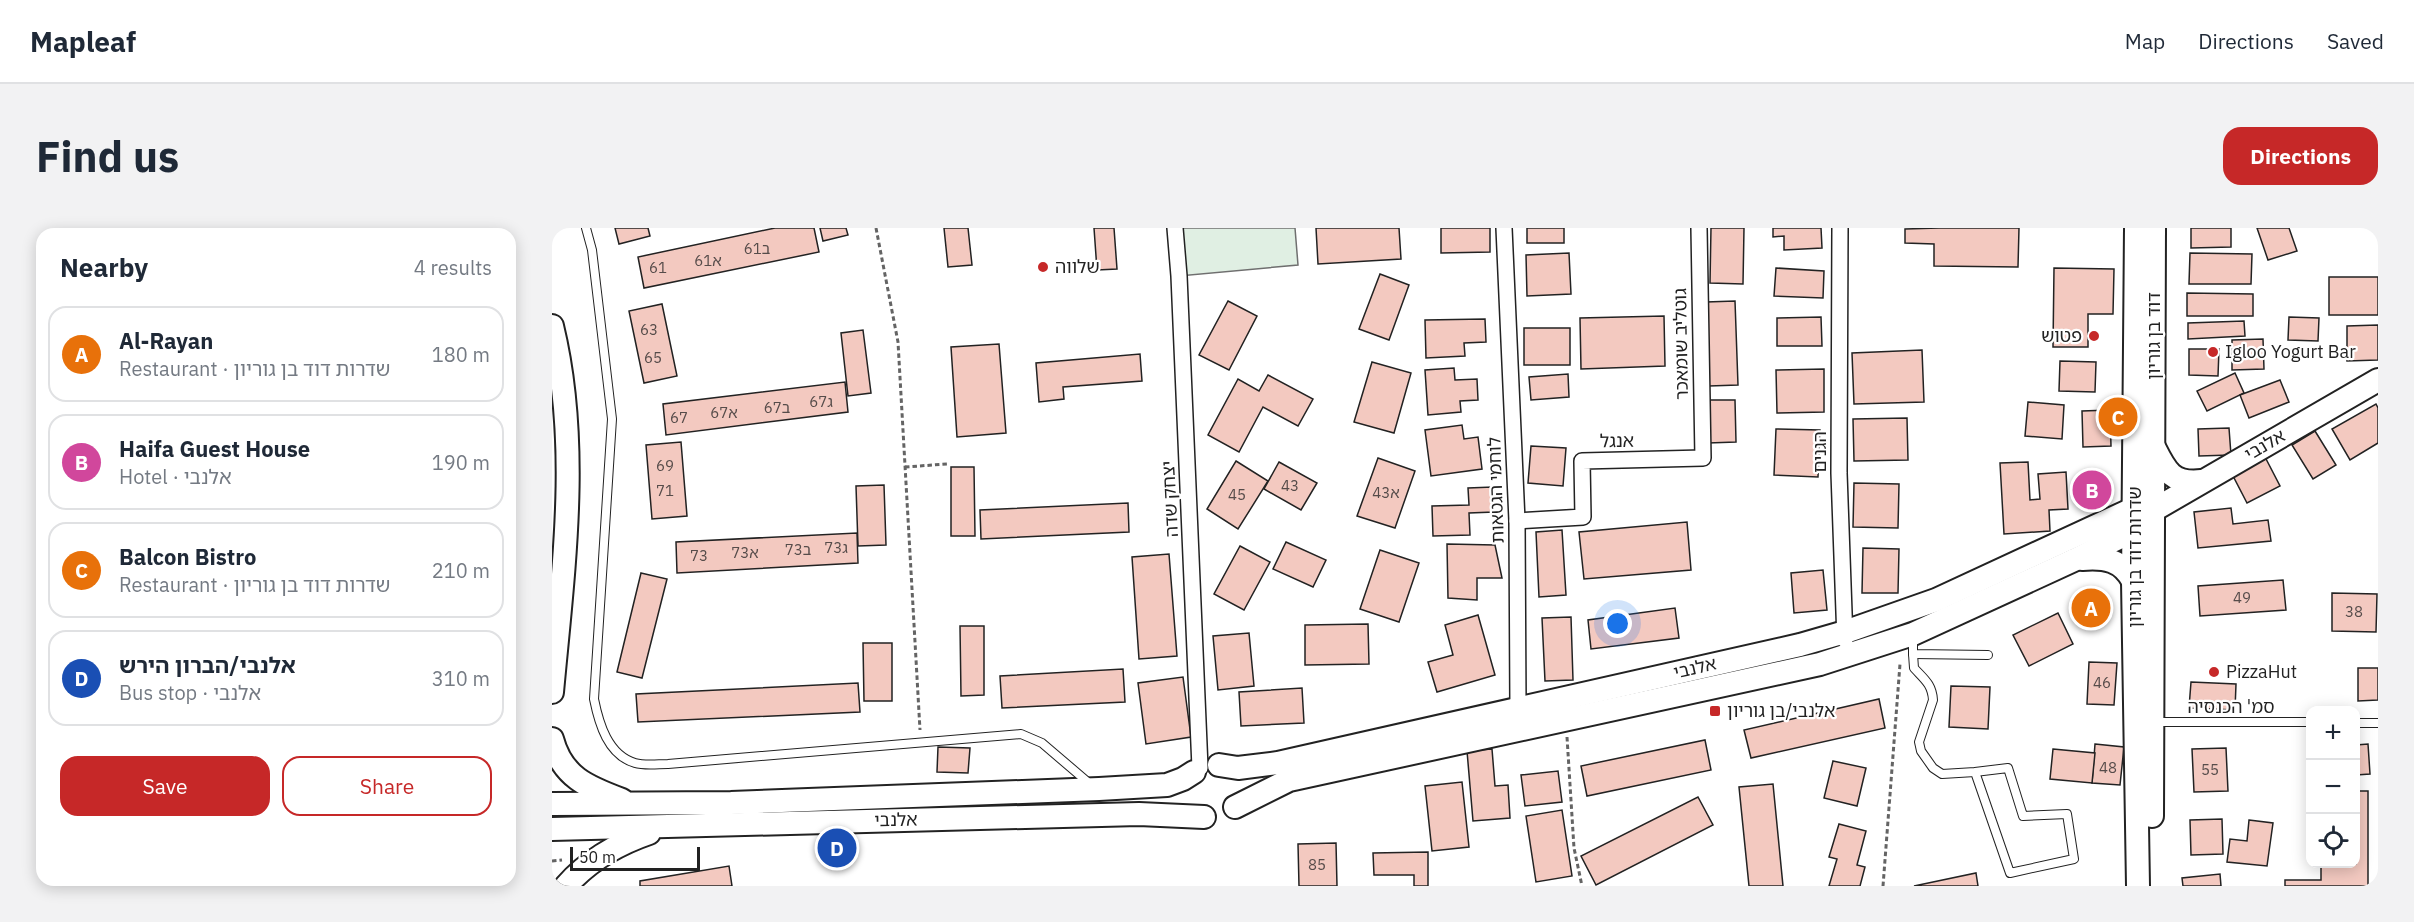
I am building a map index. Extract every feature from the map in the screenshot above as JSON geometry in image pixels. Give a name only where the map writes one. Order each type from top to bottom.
[{"type":"street","name":"יצחק שדה","points":[[1175,228],[1204,768]]},
{"type":"street","name":"לוחמי הגטאות","points":[[1504,228],[1517,521],[1518,708]]},
{"type":"street","name":"גוטליב שומאכר","points":[[1699,228],[1703,458]]},
{"type":"street","name":"הגנים","points":[[1820,664],[1832,658],[1842,648],[1845,632],[1839,473],[1840,228]]},
{"type":"street","name":"שדרות דוד בן גוריון","points":[[2136,228],[2141,516],[2152,722],[2152,886]]},
{"type":"street","name":"דוד בן גוריון","points":[[2153,444],[2154,228]]},
{"type":"street","points":[[552,326],[567,435],[565,553],[552,692]]},
{"type":"street","name":"אלנבי","points":[[552,829],[1138,814],[1221,817],[1235,807],[1289,780],[1820,664],[1917,627],[2074,560],[2141,516],[2378,380]]},
{"type":"street","points":[[2153,444],[2162,464],[2173,476],[2183,482],[2202,481]]},
{"type":"street","name":"שדרות דוד בן גוריון","points":[[2138,886],[2133,582],[2153,444]]},
{"type":"street","name":"אנגל","points":[[1517,521],[1583,517],[1582,461],[1703,458]]},
{"type":"street","name":"אלנבי","points":[[552,804],[653,805],[1167,785],[1204,768],[1238,768],[1278,763],[1800,645],[1845,632],[1917,627],[2141,516]]},
{"type":"street","points":[[2074,560],[2100,558],[2111,560],[2127,570],[2133,582]]},
{"type":"street","points":[[1488,737],[1504,727],[1518,708]]},
{"type":"street","points":[[552,739],[561,764],[580,780],[622,800],[653,805]]},
{"type":"street","points":[[1204,817],[1196,813],[1186,799],[1187,783],[1204,768],[1230,770],[1238,781],[1240,790],[1235,807]]},
{"type":"street","points":[[566,886],[580,870],[600,856],[624,843],[669,826]]},
{"type":"lane","points":[[586,228],[592,250],[612,419],[594,699],[598,722],[606,737],[624,759],[638,764],[668,764],[1021,734],[1042,743],[1082,778],[1099,789]]},
{"type":"lane","points":[[1975,772],[2010,873],[2074,859],[2067,814],[2023,816],[2008,768],[1942,774],[1934,768],[1921,751],[1919,741],[1933,700],[1933,693],[1925,678],[1914,668],[1917,627],[1989,655]]},
{"type":"lane","name":"סמ' הכנסיה","points":[[2152,722],[2306,723]]},
{"type":"lane","points":[[2360,723],[2378,723]]},
{"type":"path","points":[[876,228],[898,342],[920,741]]},
{"type":"path","points":[[905,467],[947,464]]},
{"type":"path","points":[[1883,886],[1917,627]]},
{"type":"path","points":[[1566,721],[1574,848],[1582,886]]},
{"type":"path","points":[[552,861],[564,860]]},
{"type":"green space","points":[[1175,228],[1295,228],[1298,265],[1179,276]]},
{"type":"building","points":[[615,228],[648,228],[650,236],[619,244]]},
{"type":"building","points":[[775,228],[814,228],[819,252],[644,288],[638,257]]},
{"type":"building","points":[[820,228],[846,228],[848,235],[823,241]]},
{"type":"building","points":[[944,228],[968,228],[972,265],[948,267]]},
{"type":"building","points":[[1094,228],[1114,228],[1117,269],[1097,270]]},
{"type":"building","points":[[1316,228],[1399,228],[1401,259],[1318,264]]},
{"type":"building","points":[[1441,228],[1490,228],[1490,252],[1441,253]]},
{"type":"building","points":[[1527,228],[1564,228],[1564,243],[1527,243]]},
{"type":"building","points":[[1711,228],[1744,228],[1743,284],[1710,283]]},
{"type":"building","points":[[1773,228],[1821,228],[1822,248],[1784,250],[1784,236],[1773,237]]},
{"type":"building","points":[[2019,228],[2018,267],[1934,266],[1934,244],[1905,243],[1905,229]]},
{"type":"building","points":[[2191,228],[2231,228],[2231,247],[2191,248]]},
{"type":"building","points":[[2257,228],[2289,228],[2297,251],[2268,260]]},
{"type":"building","points":[[1569,253],[1571,294],[1527,296],[1526,255]]},
{"type":"building","points":[[2190,253],[2252,254],[2251,284],[2189,284]]},
{"type":"building","points":[[1776,268],[1824,271],[1823,298],[1774,296]]},
{"type":"building","points":[[2054,268],[2114,269],[2113,314],[2088,314],[2088,347],[2053,347]]},
{"type":"building","points":[[1380,274],[1409,285],[1389,340],[1359,329]]},
{"type":"building","points":[[2329,277],[2378,277],[2378,315],[2329,315]]},
{"type":"building","points":[[2187,293],[2253,294],[2253,316],[2187,316]]},
{"type":"building","points":[[1228,301],[1257,316],[1229,370],[1199,355]]},
{"type":"building","points":[[1735,301],[1738,385],[1709,386],[1706,302]]},
{"type":"building","points":[[662,304],[677,376],[644,383],[629,311]]},
{"type":"building","points":[[1664,316],[1665,366],[1581,369],[1580,318]]},
{"type":"building","points":[[1821,317],[1822,346],[1777,346],[1777,318]]},
{"type":"building","points":[[2289,317],[2319,318],[2318,341],[2288,340]]},
{"type":"building","points":[[1485,319],[1486,342],[1464,343],[1465,356],[1426,358],[1425,320]]},
{"type":"building","points":[[2244,321],[2245,336],[2188,339],[2188,323]]},
{"type":"building","points":[[2378,325],[2378,360],[2347,361],[2347,326]]},
{"type":"building","points":[[1524,328],[1570,328],[1570,365],[1524,365]]},
{"type":"building","points":[[863,330],[871,393],[848,396],[841,333]]},
{"type":"building","points":[[2263,339],[2264,369],[2232,370],[2232,340]]},
{"type":"building","points":[[999,344],[1006,433],[957,437],[951,347]]},
{"type":"building","points":[[2189,349],[2219,349],[2218,376],[2189,375]]},
{"type":"building","points":[[1922,350],[1924,402],[1854,404],[1852,353]]},
{"type":"building","points":[[1140,354],[1142,381],[1063,387],[1064,399],[1039,402],[1036,363]]},
{"type":"building","points":[[2060,361],[2096,362],[2095,392],[2059,391]]},
{"type":"building","points":[[1372,362],[1411,373],[1394,433],[1354,422]]},
{"type":"building","points":[[1454,368],[1455,380],[1477,379],[1478,400],[1460,401],[1461,412],[1428,415],[1425,370]]},
{"type":"building","points":[[1824,369],[1824,412],[1777,413],[1776,370]]},
{"type":"building","points":[[2235,373],[2244,393],[2207,411],[2197,391]]},
{"type":"building","points":[[1568,374],[1569,397],[1531,400],[1529,377]]},
{"type":"building","points":[[1268,375],[1313,399],[1298,426],[1263,407],[1239,452],[1208,435],[1238,379],[1259,391]]},
{"type":"building","points":[[2280,380],[2289,402],[2249,418],[2240,395]]},
{"type":"building","points":[[845,382],[848,412],[666,435],[663,404]]},
{"type":"building","points":[[1708,400],[1735,400],[1736,442],[1708,443]]},
{"type":"building","points":[[2028,402],[2064,405],[2062,439],[2025,436]]},
{"type":"building","points":[[2376,404],[2378,443],[2350,460],[2332,429]]},
{"type":"building","points":[[2110,410],[2111,446],[2083,447],[2082,411]]},
{"type":"building","points":[[1907,418],[1908,460],[1854,461],[1853,419]]},
{"type":"building","points":[[1462,425],[1464,439],[1478,437],[1482,469],[1431,476],[1425,430]]},
{"type":"building","points":[[2229,428],[2231,455],[2199,456],[2198,429]]},
{"type":"building","points":[[1776,429],[1820,430],[1818,477],[1774,475]]},
{"type":"building","points":[[2315,431],[2336,465],[2313,479],[2292,445]]},
{"type":"building","points":[[681,442],[687,516],[652,519],[646,445]]},
{"type":"building","points":[[1531,446],[1566,448],[1563,486],[1528,483]]},
{"type":"building","points":[[2264,455],[2280,486],[2247,503],[2231,472]]},
{"type":"building","points":[[1378,458],[1415,471],[1395,528],[1357,516]]},
{"type":"building","points":[[1236,461],[1268,481],[1238,529],[1207,509]]},
{"type":"building","points":[[1279,462],[1317,483],[1301,510],[1264,489]]},
{"type":"building","points":[[2028,462],[2030,500],[2040,499],[2038,474],[2066,472],[2068,509],[2049,510],[2050,531],[2004,534],[2000,463]]},
{"type":"building","points":[[951,467],[974,467],[975,536],[951,536]]},
{"type":"building","points":[[2102,472],[2103,508],[2082,508],[2081,473]]},
{"type":"building","points":[[1854,483],[1899,484],[1898,528],[1853,527]]},
{"type":"building","points":[[884,485],[886,545],[858,546],[856,486]]},
{"type":"building","points":[[1493,487],[1494,512],[1469,513],[1470,535],[1433,536],[1432,506],[1469,505],[1468,488]]},
{"type":"building","points":[[1128,503],[1129,532],[981,539],[980,510]]},
{"type":"building","points":[[2231,508],[2233,524],[2268,520],[2271,541],[2198,548],[2194,512]]},
{"type":"building","points":[[1687,522],[1691,570],[1584,579],[1579,532]]},
{"type":"building","points":[[1562,530],[1566,595],[1539,597],[1536,532]]},
{"type":"building","points":[[857,533],[858,563],[677,573],[676,542]]},
{"type":"building","points":[[1286,542],[1326,560],[1313,587],[1273,569]]},
{"type":"building","points":[[1447,544],[1495,545],[1502,578],[1477,578],[1477,600],[1448,598]]},
{"type":"building","points":[[1240,546],[1270,562],[1244,610],[1214,594]]},
{"type":"building","points":[[1863,548],[1899,549],[1898,593],[1862,593]]},
{"type":"building","points":[[1380,550],[1419,563],[1399,622],[1360,609]]},
{"type":"building","points":[[1169,554],[1177,656],[1139,659],[1132,557]]},
{"type":"building","points":[[1823,570],[1827,610],[1794,613],[1791,573]]},
{"type":"building","points":[[641,573],[667,579],[642,678],[617,672]]},
{"type":"building","points":[[2283,580],[2286,610],[2200,616],[2198,586]]},
{"type":"building","points":[[2332,593],[2377,594],[2376,632],[2332,631]]},
{"type":"building","points":[[1675,608],[1679,638],[1591,649],[1588,620]]},
{"type":"building","points":[[2058,613],[2073,644],[2029,666],[2013,635]]},
{"type":"building","points":[[1478,615],[1495,675],[1437,692],[1428,662],[1453,655],[1445,625]]},
{"type":"building","points":[[1571,617],[1573,680],[1545,681],[1542,618]]},
{"type":"building","points":[[1368,624],[1369,664],[1305,665],[1305,625]]},
{"type":"building","points":[[960,626],[984,626],[984,695],[961,696]]},
{"type":"building","points":[[1249,633],[1254,686],[1218,690],[1213,636]]},
{"type":"building","points":[[863,643],[892,643],[892,701],[864,701]]},
{"type":"building","points":[[2089,662],[2117,663],[2114,705],[2087,704]]},
{"type":"building","points":[[2358,668],[2378,668],[2378,700],[2358,701]]},
{"type":"building","points":[[1123,669],[1125,702],[1002,708],[1000,676]]},
{"type":"building","points":[[1183,677],[1191,737],[1146,744],[1138,683]]},
{"type":"building","points":[[2191,682],[2236,684],[2235,710],[2189,708]]},
{"type":"building","points":[[858,683],[860,712],[638,722],[636,694]]},
{"type":"building","points":[[1951,686],[1990,687],[1988,729],[1949,727]]},
{"type":"building","points":[[1302,688],[1304,723],[1241,726],[1239,692]]},
{"type":"building","points":[[1879,699],[1885,728],[1751,758],[1744,730]]},
{"type":"building","points":[[1705,740],[1711,770],[1587,796],[1581,766]]},
{"type":"building","points":[[2095,744],[2124,747],[2120,785],[2092,783]]},
{"type":"building","points":[[2368,744],[2370,774],[2360,775],[2360,745]]},
{"type":"building","points":[[938,747],[970,748],[968,773],[937,772]]},
{"type":"building","points":[[2226,748],[2228,791],[2194,792],[2192,749]]},
{"type":"building","points":[[1492,749],[1495,786],[1508,785],[1510,818],[1473,821],[1467,751]]},
{"type":"building","points":[[2053,749],[2095,753],[2092,783],[2050,779]]},
{"type":"building","points":[[1833,761],[1866,768],[1857,806],[1824,798]]},
{"type":"building","points":[[1558,771],[1562,802],[1525,806],[1521,775]]},
{"type":"building","points":[[1462,782],[1469,847],[1432,851],[1425,786]]},
{"type":"building","points":[[1773,784],[1783,886],[1749,886],[1739,787]]},
{"type":"building","points":[[2360,791],[2368,791],[2368,886],[2285,886],[2285,880],[2321,880],[2321,868],[2360,868]]},
{"type":"building","points":[[1698,797],[1713,825],[1596,885],[1581,856]]},
{"type":"building","points":[[1562,810],[1572,876],[1536,882],[1526,816]]},
{"type":"building","points":[[2222,819],[2223,854],[2191,855],[2190,820]]},
{"type":"building","points":[[2249,820],[2273,823],[2267,866],[2227,862],[2230,839],[2247,841]]},
{"type":"building","points":[[1839,824],[1866,831],[1857,865],[1865,867],[1860,886],[1829,886],[1837,859],[1829,857]]},
{"type":"building","points":[[1336,843],[1337,886],[1299,886],[1298,844]]},
{"type":"building","points":[[1428,852],[1428,886],[1414,886],[1414,875],[1374,875],[1373,853]]},
{"type":"building","points":[[729,866],[732,886],[640,886],[640,881]]},
{"type":"building","points":[[1976,873],[1978,886],[1914,886]]},
{"type":"building","points":[[2220,874],[2221,886],[2183,886],[2182,878]]},
{"type":"place","name":"שלווה","points":[[1043,267]]},
{"type":"place","name":"פטוש","points":[[2094,336]]},
{"type":"place","name":"Igloo Yogurt Bar","points":[[2213,352]]},
{"type":"place","name":"Balcon Bistro","points":[[2118,417]]},
{"type":"place","name":"Haifa Guest House","points":[[2092,490]]},
{"type":"place","name":"Al-Rayan","points":[[2091,608]]},
{"type":"place","name":"PizzaHut","points":[[2214,672]]},
{"type":"place","name":"אלנבי/בן גוריון","points":[[1715,711]]},
{"type":"place","name":"אלנבי/הברון הירש","points":[[837,848]]}]
